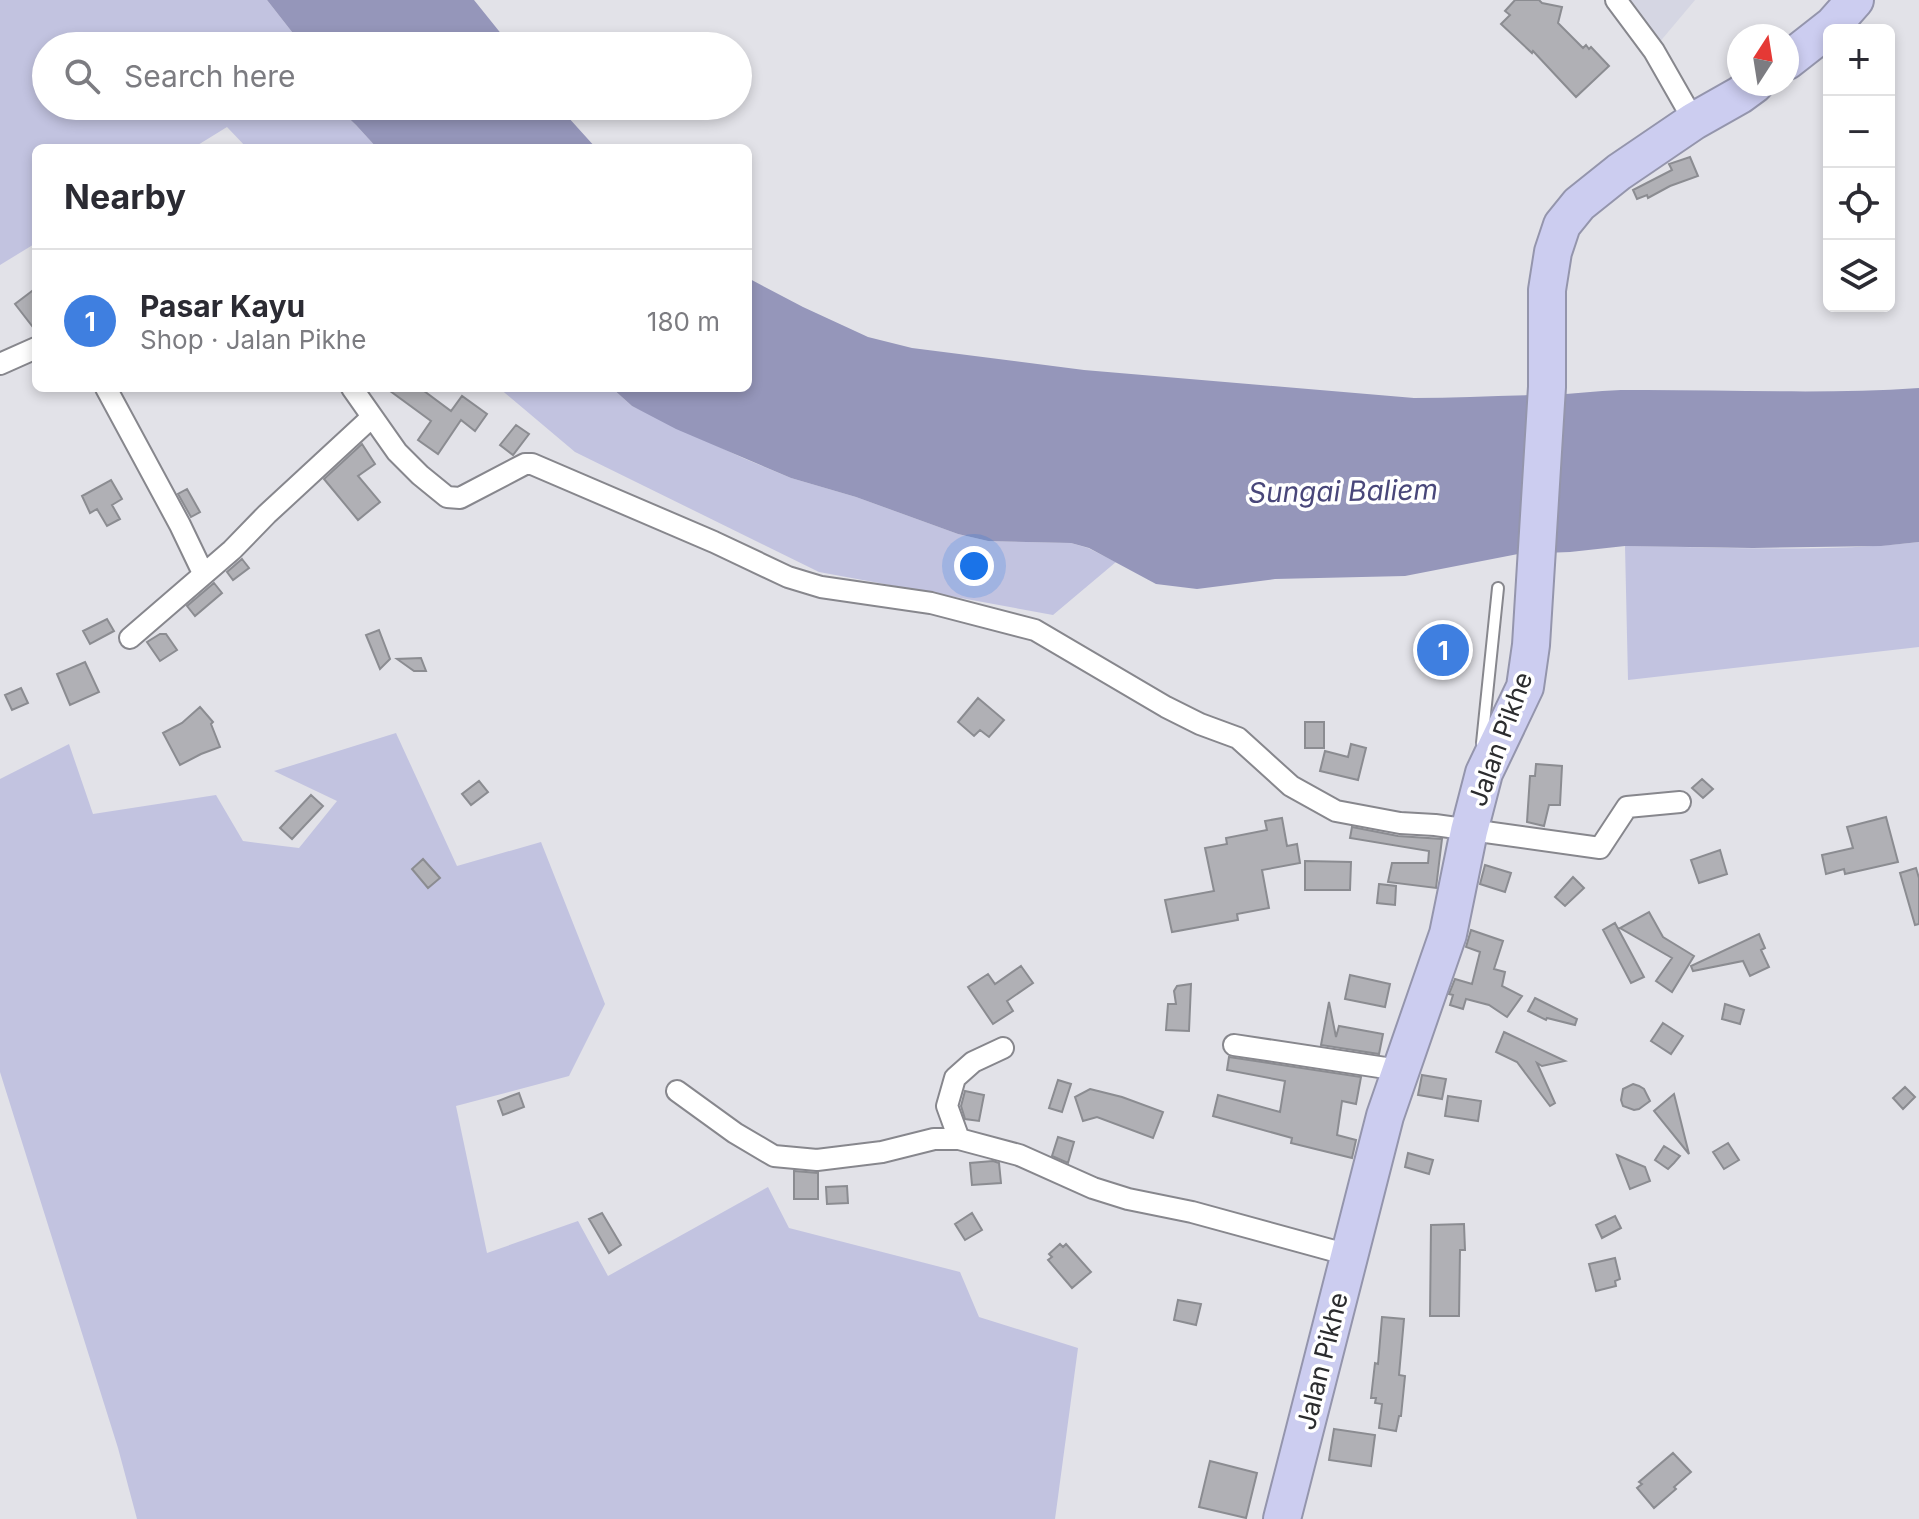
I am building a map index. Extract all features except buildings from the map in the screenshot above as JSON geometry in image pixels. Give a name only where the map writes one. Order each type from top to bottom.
[{"type":"highway","points":[[1799,52],[1833,25],[1855,0]]},
{"type":"highway","name":"Jalan Pikhe","points":[[1282,1519],[1385,1116],[1448,934],[1484,773],[1525,687],[1531,645],[1547,387],[1547,290],[1553,252],[1562,225],[1579,204],[1619,172],[1694,121],[1738,96]]},
{"type":"street","points":[[1616,0],[1654,51],[1694,121]]},
{"type":"street","points":[[0,364],[32,350]]},
{"type":"street","points":[[108,392],[203,573]]},
{"type":"street","points":[[355,392],[397,452],[447,497],[460,498],[525,464],[532,464],[788,577],[821,587],[931,603],[1035,630],[1166,707],[1238,738],[1291,786],[1336,811],[1388,821],[1600,848],[1627,807],[1680,802]]},
{"type":"street","points":[[130,638],[232,550],[372,417]]},
{"type":"street","points":[[1234,1045],[1399,1070]]},
{"type":"street","points":[[959,1139],[947,1106],[955,1078],[973,1062],[1003,1048]]},
{"type":"street","points":[[677,1091],[735,1133],[774,1156],[817,1160],[882,1152],[934,1139],[959,1139],[1019,1155],[1093,1188],[1128,1199],[1192,1212],[1349,1255]]},
{"type":"lane","points":[[1484,773],[1481,750],[1498,588]]},
{"type":"shaded area","points":[[0,0],[267,0],[292,32],[32,32],[32,120],[351,120],[373,144],[243,144],[227,127],[199,144],[32,144],[32,245],[0,265]]},
{"type":"shaded area","points":[[1623,0],[1695,0],[1658,44]]},
{"type":"shaded area","points":[[504,392],[616,392],[632,406],[791,478],[856,497],[958,534],[988,541],[1071,543],[1116,562],[1053,615],[819,572],[575,452]]},
{"type":"shaded area","points":[[1919,542],[1919,647],[1628,680],[1625,546],[1809,548]]},
{"type":"shaded area","points":[[396,733],[457,866],[541,842],[605,1004],[569,1076],[456,1106],[487,1253],[578,1221],[608,1276],[768,1187],[789,1228],[960,1272],[979,1317],[1078,1348],[1055,1519],[137,1519],[118,1448],[0,1072],[0,779],[69,744],[93,814],[216,795],[243,841],[299,848],[337,801],[274,771]]},
{"type":"water","points":[[267,0],[474,0],[500,32],[292,32]]},
{"type":"water","points":[[351,120],[571,120],[592,144],[373,144]]},
{"type":"water","name":"Sungai Baliem","points":[[752,280],[868,337],[912,348],[1084,370],[1414,398],[1621,390],[1919,388],[1919,542],[1881,546],[1753,548],[1625,546],[1518,554],[1405,576],[1275,579],[1197,589],[1156,584],[1089,548],[1071,543],[988,541],[958,534],[856,497],[791,478],[676,429],[632,406],[616,392],[752,392]]},
{"type":"place","name":"Pasar Kayu","points":[[1443,650]]}]
